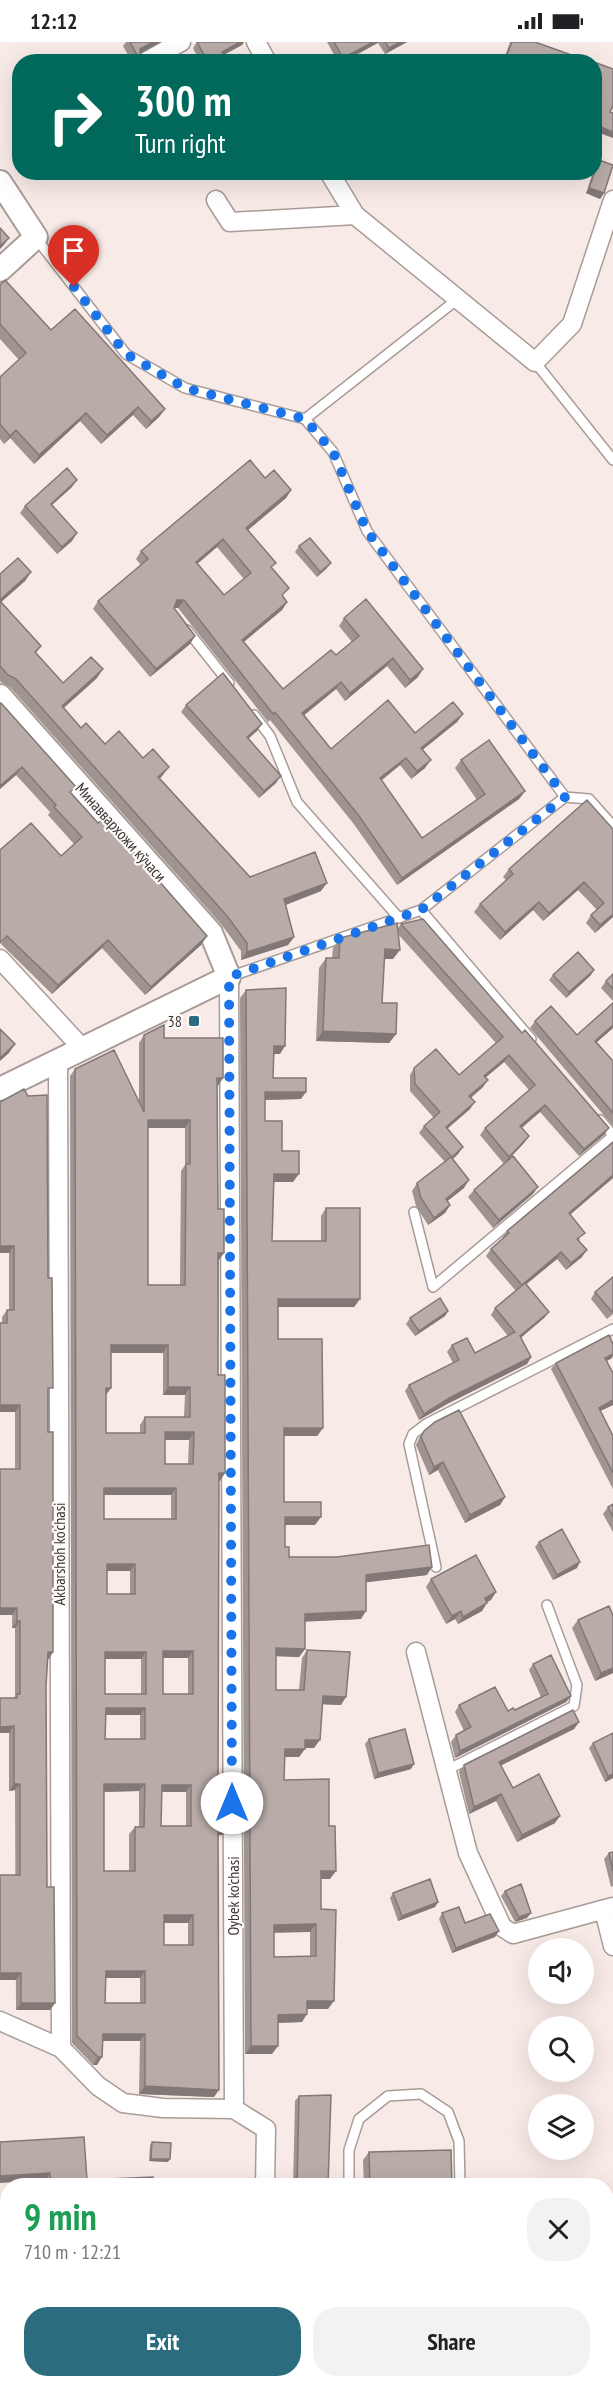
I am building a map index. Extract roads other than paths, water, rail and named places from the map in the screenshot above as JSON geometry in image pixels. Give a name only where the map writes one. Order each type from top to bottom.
[{"type":"street","points":[[159,54],[181,42]]},
{"type":"street","points":[[334,180],[355,215],[535,362],[572,324],[613,200]]},
{"type":"street","points":[[0,182],[36,237],[0,270]]},
{"type":"street","points":[[216,200],[230,222],[355,215]]},
{"type":"street","name":"Минаввархожи кўчаси","points":[[0,696],[211,933],[229,977]]},
{"type":"street","points":[[0,959],[82,1048]]},
{"type":"street","points":[[0,1089],[229,977]]},
{"type":"street","name":"Oybek ko'chasi","points":[[229,977],[234,2109]]},
{"type":"street","name":"Akbarshoh ko'chasi","points":[[58,1059],[61,2048]]},
{"type":"street","points":[[416,1652],[468,1853],[507,1932],[526,1932],[609,1909],[613,1946]]},
{"type":"street","points":[[0,2021],[61,2048],[98,2086],[123,2103],[163,2108],[234,2109],[266,2129],[265,2178]]},
{"type":"lane","points":[[36,237],[126,354],[185,388],[305,419],[333,452],[367,531],[565,797]]},
{"type":"lane","points":[[305,419],[459,298]]},
{"type":"lane","points":[[535,362],[613,460]]},
{"type":"lane","points":[[182,623],[233,689]]},
{"type":"lane","points":[[248,708],[270,736],[297,802],[399,918]]},
{"type":"lane","points":[[229,977],[421,910],[565,797],[589,799],[613,826]]},
{"type":"lane","points":[[421,910],[536,1045]]},
{"type":"lane","points":[[414,1212],[433,1287],[613,1136],[590,1108]]},
{"type":"lane","points":[[436,1567],[409,1444],[413,1434],[440,1417],[613,1329]]},
{"type":"lane","points":[[447,1770],[574,1706],[578,1685],[547,1605]]},
{"type":"lane","points":[[349,2178],[350,2150],[359,2120],[388,2096],[421,2094],[448,2112],[459,2141],[460,2178]]},
{"type":"place","name":"38","points":[[194,1021]]}]
